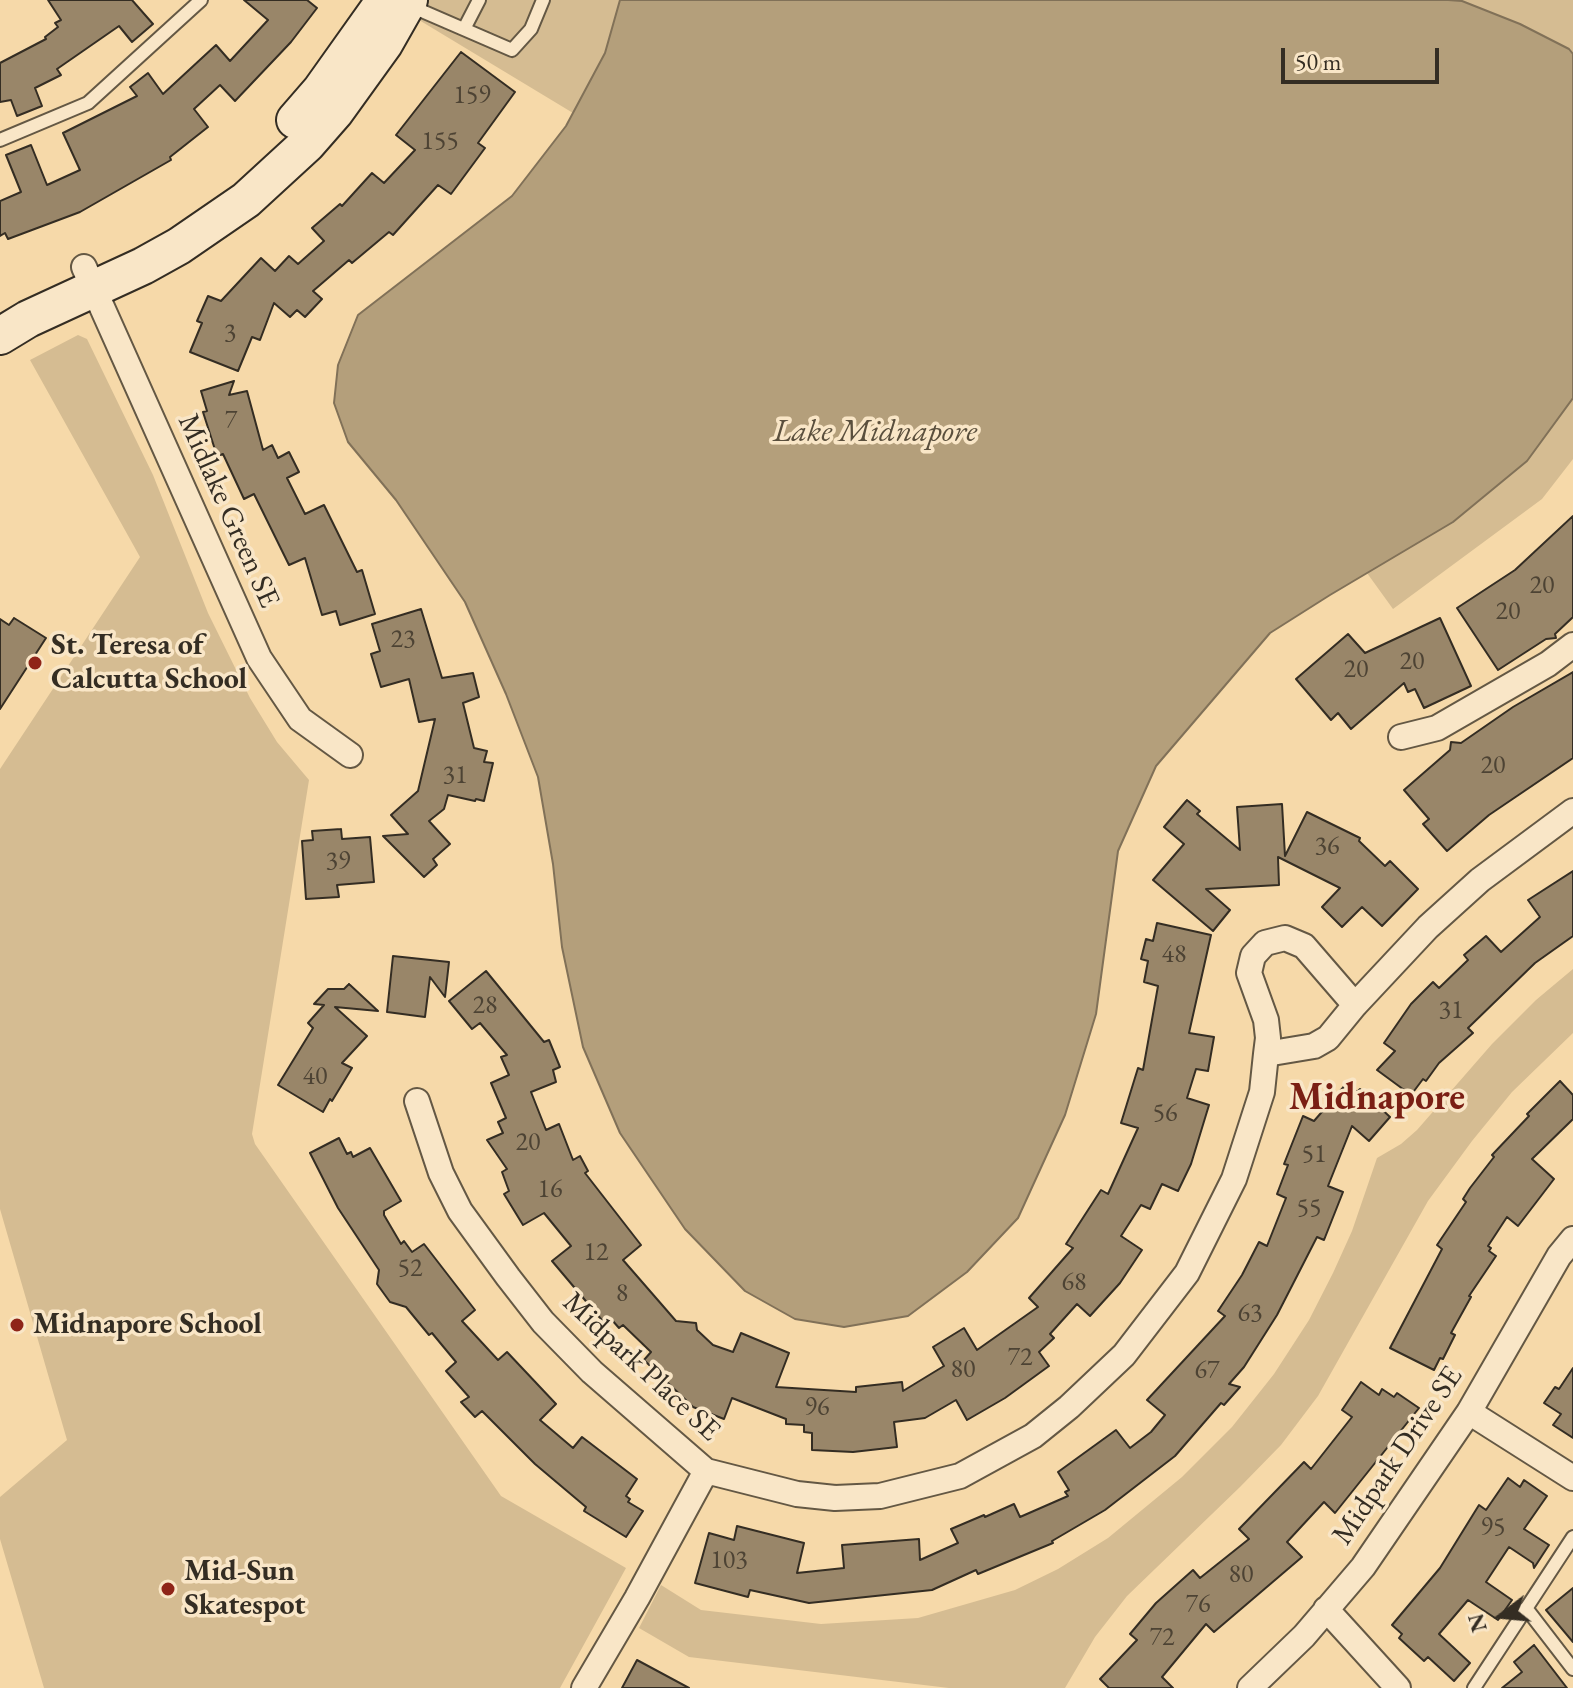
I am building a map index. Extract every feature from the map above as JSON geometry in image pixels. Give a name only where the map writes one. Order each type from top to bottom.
[{"type":"street","points":[[0,336],[89,278],[118,252],[174,221],[245,169],[272,145],[400,1]]},
{"type":"street","points":[[0,306],[89,278]]},
{"type":"street","name":"Midlake Green SE","points":[[89,278],[259,658],[300,719],[350,755]]},
{"type":"street","points":[[1401,737],[1437,728],[1548,664],[1573,645]]},
{"type":"street","points":[[1266,1054],[1314,1046],[1328,1038],[1428,927],[1480,880],[1573,811]]},
{"type":"street","points":[[584,1688],[706,1471],[797,1494],[835,1498],[880,1496],[960,1476],[1033,1436],[1069,1407],[1124,1355],[1187,1273],[1234,1179],[1262,1092],[1268,1038],[1266,1020],[1249,973],[1253,956],[1265,943],[1285,938],[1304,946],[1355,1005]]},
{"type":"street","name":"Midpark Place SE","points":[[417,1101],[441,1173],[453,1198],[543,1322],[592,1372],[706,1471]]},
{"type":"street","name":"Midpark Drive SE","points":[[1250,1688],[1304,1636],[1363,1567],[1469,1412],[1559,1256],[1573,1239]]},
{"type":"street","points":[[1469,1412],[1573,1478]]},
{"type":"street","points":[[1326,1609],[1398,1688]]},
{"type":"lane","points":[[0,140],[88,103],[201,0]]},
{"type":"lane","points":[[464,29],[479,0]]},
{"type":"lane","points":[[400,1],[512,50],[531,29],[543,0]]},
{"type":"lane","points":[[1474,1688],[1573,1537]]},
{"type":"lane","points":[[1526,1608],[1573,1669]]},
{"type":"shaded area","points":[[426,0],[620,0],[605,53],[573,113],[419,20]]},
{"type":"shaded area","points":[[1448,0],[1573,0],[1573,54],[1520,24],[1462,1]]},
{"type":"shaded area","points":[[78,335],[87,339],[153,475],[208,613],[250,698],[277,742],[309,780],[252,1134],[255,1144],[501,1496],[626,1568],[560,1688],[44,1688],[0,1539],[0,1497],[67,1440],[0,1209],[0,769],[140,557],[30,360]]},
{"type":"shaded area","points":[[1573,398],[1573,459],[1542,499],[1393,609],[1367,573],[1453,522],[1526,461]]},
{"type":"shaded area","points":[[1573,969],[1573,1033],[1512,1092],[1428,1201],[1318,1396],[1281,1445],[1127,1596],[1095,1637],[1065,1688],[949,1688],[689,1657],[639,1628],[661,1585],[701,1610],[821,1624],[918,1618],[1015,1590],[1058,1569],[1108,1538],[1182,1477],[1232,1427],[1274,1374],[1309,1320],[1333,1273],[1352,1231],[1377,1158],[1417,1130],[1492,1044]]},
{"type":"water","name":"Lake Midnapore","points":[[620,0],[1448,0],[1462,1],[1520,24],[1573,54],[1573,398],[1527,461],[1453,522],[1270,633],[1156,766],[1118,851],[1096,1014],[1065,1115],[1018,1218],[967,1272],[908,1316],[844,1327],[795,1319],[745,1291],[685,1229],[620,1133],[583,1047],[562,947],[553,864],[538,777],[506,694],[465,602],[396,500],[348,442],[334,403],[338,365],[358,315],[512,196],[566,126],[605,53]]},
{"type":"building","points":[[48,0],[132,0],[153,24],[132,42],[119,26],[57,69],[61,75],[35,88],[42,106],[17,116],[11,100],[0,102],[0,63],[46,39],[58,27],[55,23],[61,20]]},
{"type":"building","points":[[244,0],[307,0],[317,8],[291,42],[235,101],[220,85],[194,109],[208,127],[170,157],[171,160],[80,212],[8,239],[5,233],[0,236],[0,201],[21,192],[6,155],[31,145],[47,185],[80,170],[63,133],[137,96],[130,87],[148,73],[163,94],[216,45],[230,61],[268,20]]},
{"type":"building","points":[[461,52],[515,92],[478,143],[485,148],[451,194],[438,185],[393,235],[389,232],[352,263],[349,260],[313,291],[322,299],[305,317],[297,310],[290,317],[274,303],[260,340],[252,337],[238,371],[190,352],[202,323],[197,321],[208,296],[221,301],[261,258],[275,271],[289,256],[298,264],[324,241],[312,228],[340,204],[342,206],[372,173],[384,183],[415,150],[396,135]]},
{"type":"building","points":[[234,381],[229,395],[247,391],[263,450],[272,445],[278,458],[289,452],[299,472],[287,478],[305,514],[324,505],[357,572],[362,570],[375,614],[340,625],[336,611],[322,615],[305,558],[289,565],[254,494],[244,499],[223,454],[217,456],[203,412],[207,411],[201,391]]},
{"type":"building","points":[[1573,516],[1573,617],[1555,634],[1556,638],[1546,639],[1498,670],[1457,608],[1515,570]]},
{"type":"building","points":[[421,609],[442,678],[473,673],[479,697],[463,703],[474,748],[487,751],[484,762],[493,763],[484,801],[448,795],[444,809],[429,821],[450,844],[433,859],[437,865],[424,877],[383,836],[408,834],[391,815],[418,791],[435,719],[419,722],[409,679],[381,687],[371,654],[380,651],[372,624]]},
{"type":"building","points":[[14,618],[46,638],[0,709],[0,619],[9,625]]},
{"type":"building","points":[[1440,618],[1471,686],[1424,708],[1415,689],[1408,692],[1404,683],[1351,729],[1338,713],[1331,720],[1296,679],[1348,634],[1365,653]]},
{"type":"building","points":[[1573,672],[1573,758],[1489,815],[1447,851],[1423,824],[1429,819],[1404,790],[1450,750],[1451,742],[1461,743],[1513,707]]},
{"type":"building","points":[[1187,800],[1200,811],[1197,814],[1240,850],[1237,807],[1282,804],[1285,856],[1307,812],[1360,838],[1359,841],[1385,866],[1390,861],[1418,889],[1382,926],[1362,907],[1342,927],[1322,907],[1340,888],[1278,857],[1279,885],[1206,889],[1230,910],[1213,931],[1153,880],[1184,844],[1164,827]]},
{"type":"building","points":[[341,829],[342,839],[370,837],[374,882],[337,885],[339,897],[306,899],[302,841],[313,840],[312,831]]},
{"type":"building","points":[[1573,871],[1573,936],[1535,963],[1468,1028],[1473,1033],[1439,1063],[1426,1081],[1423,1079],[1411,1095],[1377,1070],[1395,1051],[1384,1043],[1411,1004],[1433,982],[1439,988],[1468,960],[1464,955],[1486,936],[1501,952],[1540,917],[1528,900]]},
{"type":"building","points":[[1157,923],[1211,935],[1189,1033],[1214,1037],[1208,1071],[1196,1069],[1187,1098],[1209,1105],[1191,1164],[1178,1191],[1162,1184],[1150,1209],[1141,1205],[1121,1236],[1142,1250],[1120,1283],[1090,1316],[1077,1304],[1050,1334],[1054,1338],[1039,1352],[1049,1366],[1005,1398],[967,1420],[956,1400],[925,1418],[894,1422],[897,1447],[853,1452],[812,1450],[812,1433],[804,1432],[804,1425],[786,1424],[786,1419],[732,1398],[724,1419],[693,1407],[644,1360],[651,1352],[623,1325],[619,1328],[612,1320],[606,1325],[552,1261],[571,1246],[544,1213],[523,1225],[504,1194],[509,1191],[502,1172],[507,1169],[487,1140],[503,1133],[498,1122],[506,1118],[491,1083],[509,1075],[501,1057],[507,1055],[480,1023],[472,1029],[449,1001],[486,971],[544,1042],[549,1040],[560,1067],[553,1070],[556,1082],[531,1092],[546,1130],[559,1124],[573,1160],[580,1156],[588,1171],[585,1173],[641,1245],[623,1260],[676,1321],[696,1323],[697,1330],[713,1345],[733,1352],[741,1333],[789,1353],[776,1387],[856,1392],[856,1387],[902,1382],[903,1391],[944,1366],[933,1347],[964,1328],[977,1350],[1038,1307],[1029,1298],[1073,1248],[1066,1244],[1101,1190],[1108,1194],[1138,1128],[1121,1123],[1138,1068],[1143,1070],[1158,986],[1144,982],[1148,961],[1141,959],[1146,939],[1153,941]]},
{"type":"building","points":[[393,956],[449,962],[445,997],[430,977],[425,1017],[387,1012]]},
{"type":"building","points":[[349,984],[378,1011],[335,1007],[367,1036],[342,1063],[352,1068],[323,1112],[278,1085],[313,1028],[308,1023],[324,1005],[314,1004],[328,989],[344,989]]},
{"type":"building","points":[[1560,1081],[1573,1095],[1573,1119],[1532,1159],[1554,1179],[1518,1226],[1507,1217],[1488,1246],[1496,1256],[1469,1296],[1451,1333],[1455,1335],[1443,1359],[1440,1358],[1434,1370],[1390,1348],[1442,1249],[1437,1245],[1466,1202],[1463,1199],[1470,1188],[1494,1157],[1492,1155]]},
{"type":"building","points":[[1347,1083],[1357,1092],[1360,1089],[1390,1117],[1369,1141],[1352,1126],[1328,1186],[1343,1192],[1324,1240],[1317,1237],[1277,1315],[1244,1367],[1229,1384],[1240,1387],[1224,1405],[1221,1403],[1175,1456],[1105,1510],[1053,1543],[978,1574],[976,1570],[932,1590],[809,1603],[750,1590],[748,1597],[695,1583],[709,1533],[734,1540],[737,1526],[804,1543],[797,1573],[844,1568],[842,1545],[919,1539],[920,1560],[958,1543],[951,1529],[1014,1504],[1020,1517],[1068,1496],[1065,1492],[1069,1490],[1058,1472],[1116,1430],[1130,1448],[1151,1432],[1165,1415],[1147,1400],[1225,1316],[1218,1311],[1259,1242],[1267,1246],[1286,1198],[1277,1194],[1288,1165],[1284,1164],[1303,1116],[1314,1121]]},
{"type":"building","points":[[339,1138],[347,1154],[351,1152],[353,1157],[370,1148],[401,1201],[384,1211],[384,1215],[401,1244],[404,1241],[412,1252],[424,1244],[475,1310],[462,1321],[498,1360],[507,1352],[556,1404],[540,1420],[573,1448],[582,1437],[637,1479],[626,1496],[630,1499],[628,1502],[643,1511],[626,1537],[584,1511],[586,1507],[535,1464],[482,1411],[475,1417],[461,1402],[469,1397],[446,1371],[456,1362],[406,1307],[390,1302],[377,1284],[379,1270],[338,1208],[310,1153]]},
{"type":"building","points":[[1573,1368],[1573,1438],[1553,1425],[1561,1414],[1544,1403],[1555,1387],[1559,1389]]},
{"type":"building","points":[[1361,1382],[1379,1395],[1382,1389],[1394,1397],[1397,1393],[1419,1408],[1335,1513],[1324,1502],[1287,1542],[1302,1557],[1214,1632],[1206,1624],[1162,1677],[1173,1688],[1109,1688],[1100,1679],[1137,1640],[1130,1634],[1156,1603],[1193,1570],[1200,1578],[1249,1539],[1239,1529],[1304,1462],[1311,1469],[1352,1417],[1342,1410]]},
{"type":"building","points":[[1508,1478],[1520,1487],[1524,1480],[1547,1496],[1524,1529],[1549,1545],[1534,1568],[1533,1563],[1509,1547],[1486,1582],[1512,1600],[1498,1620],[1468,1600],[1439,1634],[1470,1663],[1454,1681],[1428,1657],[1424,1661],[1399,1638],[1402,1634],[1392,1625],[1440,1568],[1479,1505],[1486,1510]]},
{"type":"building","points":[[1573,1588],[1573,1642],[1546,1610]]},
{"type":"building","points":[[1534,1645],[1567,1688],[1502,1688],[1522,1672],[1514,1662]]},
{"type":"building","points":[[637,1660],[689,1688],[622,1688]]},
{"type":"place","name":"St. Teresa of Calcutta School","points":[[35,663]]},
{"type":"place","name":"Midnapore School","points":[[17,1325]]},
{"type":"place","name":"Mid-Sun Skatespot","points":[[168,1589]]},
{"type":"district","name":"Midnapore","points":[[1377,1099]]}]
